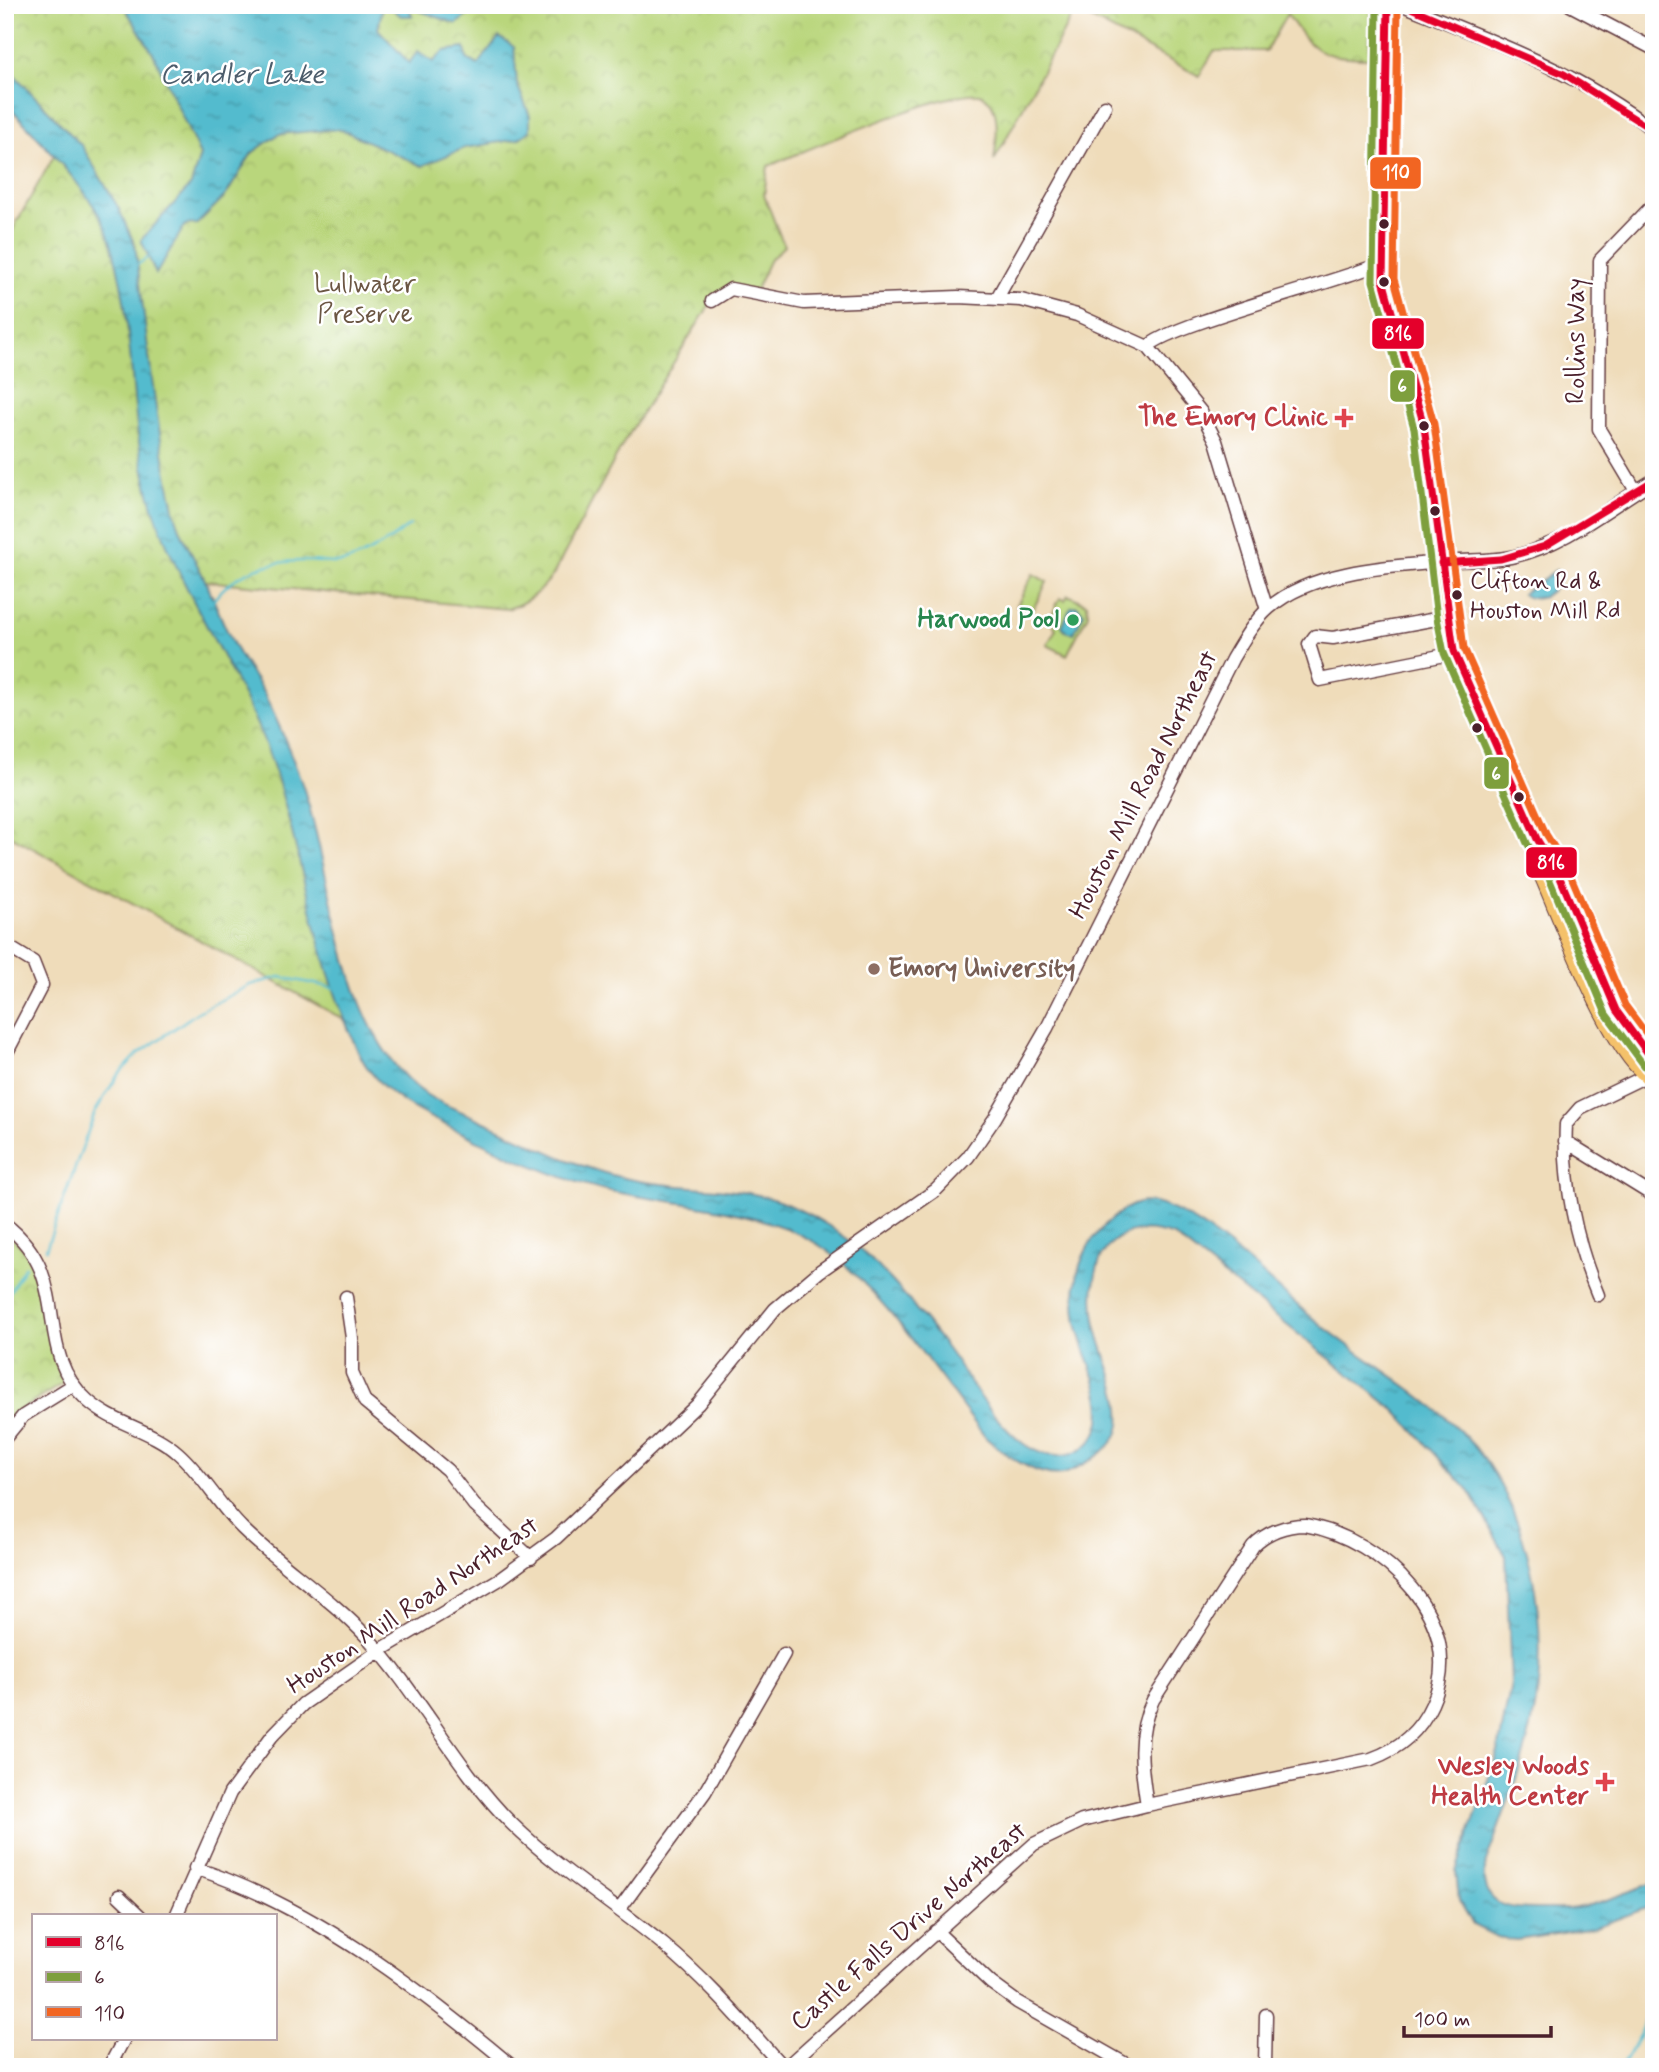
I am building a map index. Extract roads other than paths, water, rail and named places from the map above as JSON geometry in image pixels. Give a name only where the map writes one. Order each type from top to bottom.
[{"type":"main road","points":[[1388,5],[1382,263],[1389,306],[1424,426],[1447,617],[1455,653],[1537,839],[1539,868],[1600,1005],[1628,1054],[1651,1073]]},
{"type":"street","points":[[1403,5],[1486,36],[1545,64],[1654,131]]},
{"type":"street","points":[[1570,5],[1654,49]]},
{"type":"street","points":[[997,298],[1105,106]]},
{"type":"street","name":"Rollins Way","points":[[1636,491],[1599,429],[1600,260],[1654,204]]},
{"type":"street","points":[[1148,347],[1153,341],[1192,326],[1382,263]]},
{"type":"street","points":[[712,301],[731,289],[804,303],[997,298],[1043,304],[1077,315],[1148,347],[1201,412],[1216,441],[1267,610]]},
{"type":"street","name":"Houston Mill Road Northeast","points":[[177,1914],[230,1793],[272,1736],[313,1695],[379,1651],[531,1558],[698,1404],[775,1309],[820,1271],[936,1189],[958,1168],[995,1118],[1047,1028],[1232,659],[1267,610],[1284,597],[1319,579],[1441,563],[1501,559],[1545,546],[1654,480]]},
{"type":"street","points":[[1447,617],[1333,638],[1315,636],[1309,644],[1320,680],[1455,653]]},
{"type":"street","points":[[5,945],[33,962],[42,985],[5,1056]]},
{"type":"street","points":[[1598,1295],[1583,1260],[1567,1175],[1566,1124],[1580,1108],[1651,1073]]},
{"type":"street","points":[[1565,1141],[1654,1196]]},
{"type":"street","points":[[5,1224],[28,1247],[44,1272],[57,1353],[74,1385],[103,1413],[163,1442],[178,1454],[243,1530],[349,1619],[379,1651],[510,1822],[544,1853],[696,1973],[785,2067]]},
{"type":"street","points":[[346,1297],[352,1373],[365,1402],[447,1470],[470,1501],[531,1558]]},
{"type":"street","points":[[5,1438],[23,1416],[74,1385]]},
{"type":"street","name":"Castle Falls Drive Northeast","points":[[785,2067],[1034,1844],[1082,1821],[1371,1759],[1399,1745],[1427,1716],[1441,1675],[1434,1624],[1411,1585],[1385,1563],[1339,1534],[1321,1528],[1290,1526],[1259,1539],[1148,1709],[1140,1750],[1147,1805]]},
{"type":"street","points":[[619,1910],[705,1792],[784,1654]]},
{"type":"street","points":[[195,1868],[262,1897],[352,1948],[433,2002],[513,2067]]},
{"type":"street","points":[[119,1896],[128,1908],[137,1914]]},
{"type":"street","points":[[936,1931],[991,1983],[1017,2002],[1130,2067]]},
{"type":"street","points":[[1265,2067],[1266,2015]]},
{"type":"street","points":[[109,2067],[123,2040]]},
{"type":"water","name":"Candler Lake","points":[[123,5],[383,5],[378,29],[409,63],[418,51],[433,62],[444,51],[465,48],[467,59],[478,65],[499,37],[514,47],[517,84],[530,116],[530,131],[518,139],[465,148],[422,166],[340,129],[279,134],[252,153],[226,195],[197,224],[185,225],[156,274],[141,240],[191,185],[200,155],[153,53]]},
{"type":"water","points":[[387,5],[482,5],[456,24],[409,7],[412,16],[401,16]]},
{"type":"water","points":[[5,65],[82,146],[118,207],[135,245],[157,413],[177,521],[229,635],[277,720],[310,809],[342,946],[356,991],[374,1032],[397,1067],[433,1099],[586,1167],[653,1183],[751,1194],[801,1210],[829,1226],[863,1252],[907,1298],[1001,1423],[1027,1446],[1051,1456],[1067,1455],[1082,1449],[1094,1437],[1100,1421],[1097,1386],[1079,1331],[1075,1303],[1077,1279],[1089,1245],[1105,1225],[1128,1208],[1140,1203],[1154,1203],[1195,1222],[1238,1254],[1315,1320],[1445,1417],[1486,1462],[1506,1495],[1521,1532],[1531,1571],[1538,1611],[1540,1652],[1538,1690],[1531,1727],[1486,1862],[1485,1877],[1491,1897],[1498,1903],[1518,1908],[1568,1909],[1596,1904],[1654,1883],[1654,1905],[1593,1928],[1517,1940],[1497,1937],[1473,1925],[1459,1900],[1456,1871],[1498,1751],[1511,1684],[1506,1556],[1470,1492],[1396,1411],[1174,1236],[1135,1231],[1114,1241],[1103,1254],[1095,1279],[1093,1299],[1099,1338],[1117,1391],[1120,1425],[1114,1440],[1094,1458],[1071,1471],[1050,1474],[1026,1466],[986,1438],[883,1305],[837,1258],[814,1242],[790,1230],[738,1214],[605,1190],[546,1171],[418,1111],[395,1096],[375,1078],[356,1047],[331,982],[287,812],[267,750],[238,684],[187,588],[158,522],[140,450],[124,301],[117,264],[106,229],[99,214],[75,181],[5,102]]},
{"type":"water","points":[[1556,570],[1562,574],[1546,595],[1535,598],[1522,594]]},
{"type":"water","name":"Harwood Pool","points":[[1077,606],[1084,613],[1074,633],[1067,632],[1062,626],[1071,607]]},
{"type":"waterway","points":[[137,265],[147,258]]},
{"type":"waterway","points":[[213,601],[231,582],[254,569],[293,561],[345,562],[371,551],[410,525]]},
{"type":"waterway","points":[[46,1249],[95,1112],[118,1075],[138,1054],[198,1012],[250,985],[280,977],[335,988]]},
{"type":"waterway","points":[[5,1300],[25,1266]]},
{"type":"waterway","points":[[1621,2067],[1643,2029],[1654,1986]]},
{"type":"place","name":"The Emory Clinic","points":[[1344,418]]},
{"type":"place","name":"Clifton Rd & Houston Mill Rd","points":[[1457,595]]},
{"type":"place","name":"Harwood Pool","points":[[1073,620]]},
{"type":"place","name":"Emory University","points":[[874,969]]},
{"type":"place","name":"Wesley Woods Health Center","points":[[1605,1782]]},
{"type":"park label","name":"Lullwater Preserve","points":[[365,300]]}]
